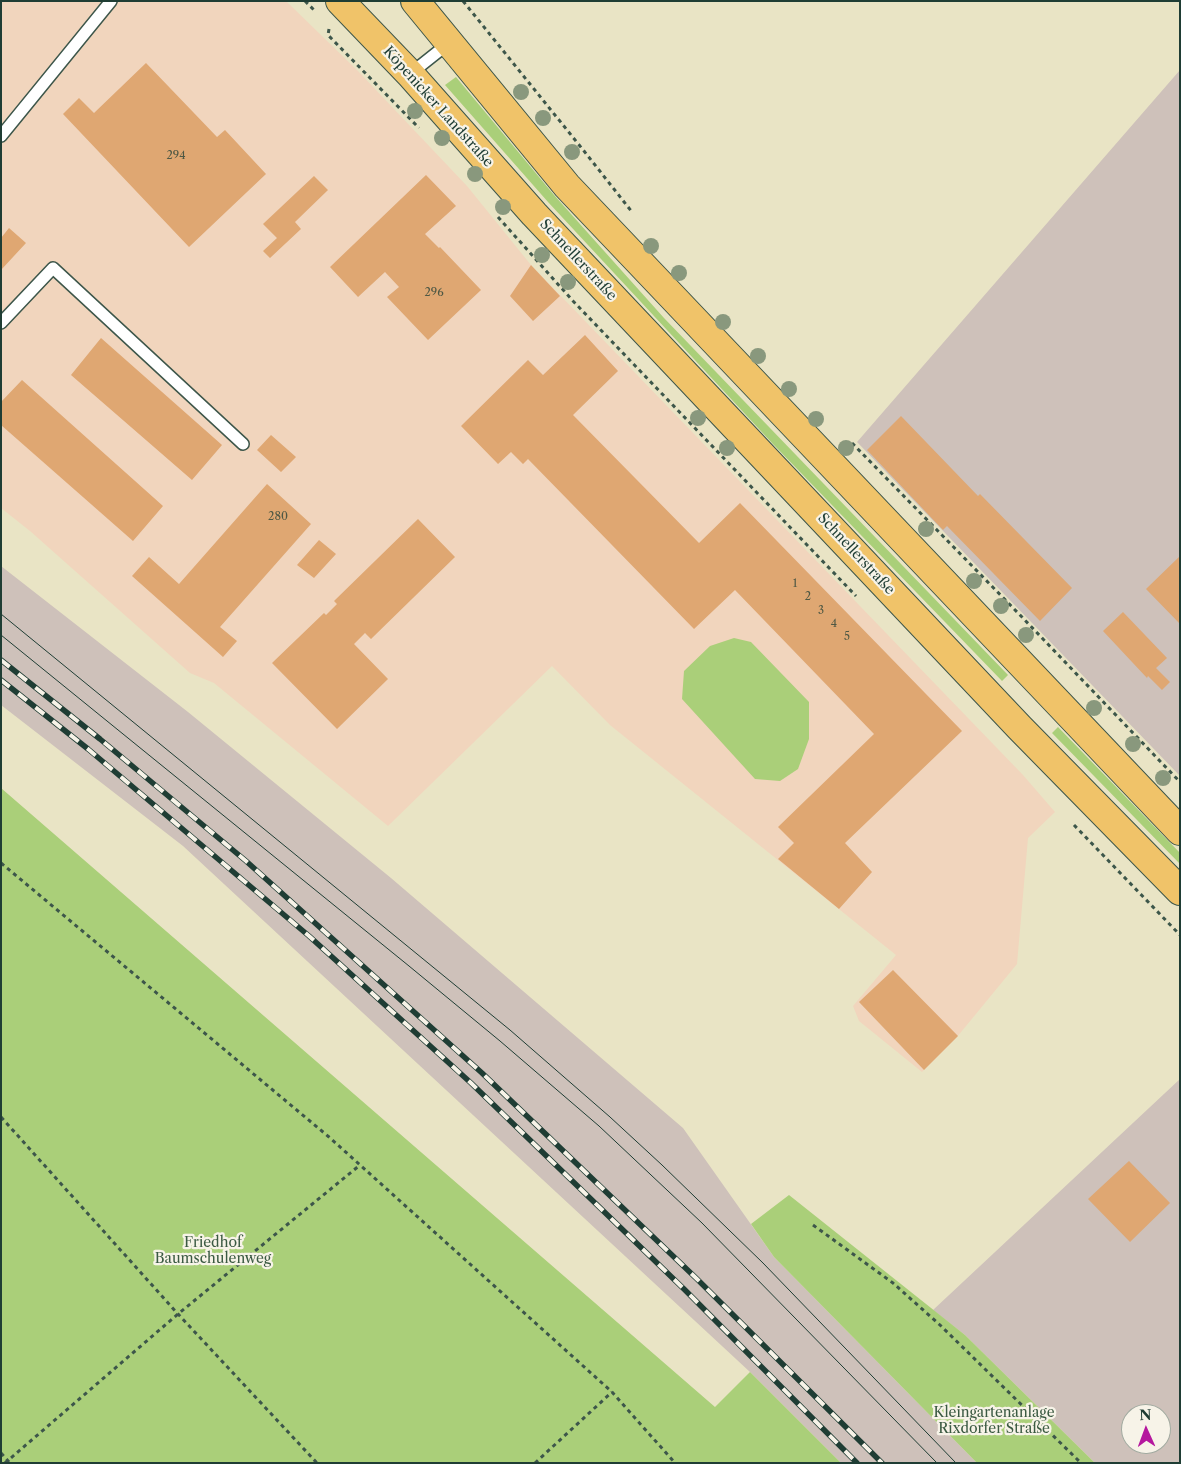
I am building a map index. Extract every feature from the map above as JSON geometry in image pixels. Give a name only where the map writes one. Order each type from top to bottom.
[{"type":"main road","name":"Köpenicker Landstraße","points":[[340,1],[410,74],[534,214]]},
{"type":"main road","points":[[415,1],[567,186],[1180,831]]},
{"type":"main road","name":"Schnellerstraße","points":[[534,214],[1020,728],[1180,891]]},
{"type":"lane","points":[[1,136],[111,1]]},
{"type":"lane","points":[[410,74],[449,43]]},
{"type":"lane","points":[[1,323],[53,268],[242,444]]},
{"type":"path","points":[[463,1],[636,218]]},
{"type":"path","points":[[850,442],[1180,782]]},
{"type":"path","points":[[1,862],[329,1137],[612,1392],[675,1463]]},
{"type":"path","points":[[1,1117],[178,1314],[317,1463]]},
{"type":"path","points":[[1,1453],[7,1462],[178,1314],[360,1165]]},
{"type":"path","points":[[813,1225],[893,1283],[940,1325],[1081,1463]]},
{"type":"path","points":[[535,1463],[612,1392]]},
{"type":"shaded area","points":[[1,1],[286,1],[358,71],[467,186],[531,265],[1023,775],[1055,812],[1028,838],[1017,964],[957,1037],[922,1072],[859,1021],[853,1006],[896,955],[610,725],[552,666],[388,826],[214,683],[190,673],[30,531],[1,508]]},
{"type":"shaded area","points":[[1180,70],[1180,776],[857,442]]},
{"type":"shaded area","points":[[1,566],[188,712],[391,878],[683,1128],[774,1257],[977,1463],[841,1463],[750,1372],[183,846],[1,705]]},
{"type":"shaded area","points":[[1180,1079],[1180,1463],[1095,1463],[965,1335],[933,1310]]},
{"type":"green space","points":[[456,77],[554,195],[664,318],[1008,675],[1002,681],[772,443],[548,202],[445,85]]},
{"type":"green space","points":[[734,638],[751,642],[809,702],[809,739],[798,769],[780,781],[755,779],[682,699],[684,671],[710,646]]},
{"type":"green space","points":[[1058,727],[1180,853],[1180,864],[1052,733]]},
{"type":"green space","name":"Friedhof Baumschulenweg","points":[[1,788],[715,1407],[750,1372],[841,1463],[1,1463]]},
{"type":"green space","name":"Kleingartenanlage Rixdorfer Straße","points":[[789,1195],[965,1335],[1095,1463],[977,1463],[774,1257],[751,1224]]},
{"type":"building","points":[[146,63],[217,137],[225,130],[266,174],[189,247],[63,114],[79,98],[94,113]]},
{"type":"building","points":[[426,175],[456,206],[425,234],[481,290],[428,340],[387,297],[399,287],[385,272],[358,297],[330,267]]},
{"type":"building","points":[[314,176],[328,190],[295,222],[301,229],[270,258],[263,251],[277,238],[263,224]]},
{"type":"building","points":[[9,228],[26,243],[1,270],[1,238]]},
{"type":"building","points":[[531,265],[560,296],[533,321],[510,296]]},
{"type":"building","points":[[585,335],[618,371],[573,415],[699,543],[740,503],[962,731],[845,843],[872,872],[839,909],[778,859],[794,843],[778,827],[874,734],[735,590],[694,629],[528,459],[523,464],[511,452],[498,464],[461,426],[528,360],[543,375]]},
{"type":"building","points":[[101,338],[222,445],[192,480],[71,375]]},
{"type":"building","points":[[22,380],[163,506],[133,541],[1,425],[1,402]]},
{"type":"building","points":[[901,416],[978,496],[980,494],[1072,588],[1040,621],[947,526],[943,530],[867,450]]},
{"type":"building","points":[[271,435],[296,457],[281,472],[257,450]]},
{"type":"building","points":[[267,484],[311,524],[220,627],[237,641],[223,657],[132,576],[149,557],[179,584]]},
{"type":"building","points":[[418,519],[455,557],[371,639],[365,633],[354,644],[388,679],[337,729],[272,663],[324,613],[326,615],[337,604],[334,601]]},
{"type":"building","points":[[319,540],[336,554],[314,578],[297,565]]},
{"type":"building","points":[[1180,556],[1180,624],[1146,589]]},
{"type":"building","points":[[1123,612],[1167,658],[1156,668],[1170,682],[1162,690],[1148,676],[1147,678],[1103,631]]},
{"type":"building","points":[[893,970],[958,1036],[924,1070],[859,1002]]},
{"type":"building","points":[[1129,1161],[1170,1203],[1130,1242],[1088,1199]]},
{"type":"tram line","points":[[1,614],[510,1030],[610,1117],[763,1263],[956,1463]]},
{"type":"tram line","points":[[1,635],[409,966],[599,1126],[702,1223],[937,1463]]},
{"type":"railway","points":[[1,660],[100,739],[246,861],[482,1073],[697,1279],[882,1463]]},
{"type":"railway","points":[[1,680],[88,749],[309,936],[471,1083],[685,1290],[857,1463]]}]
